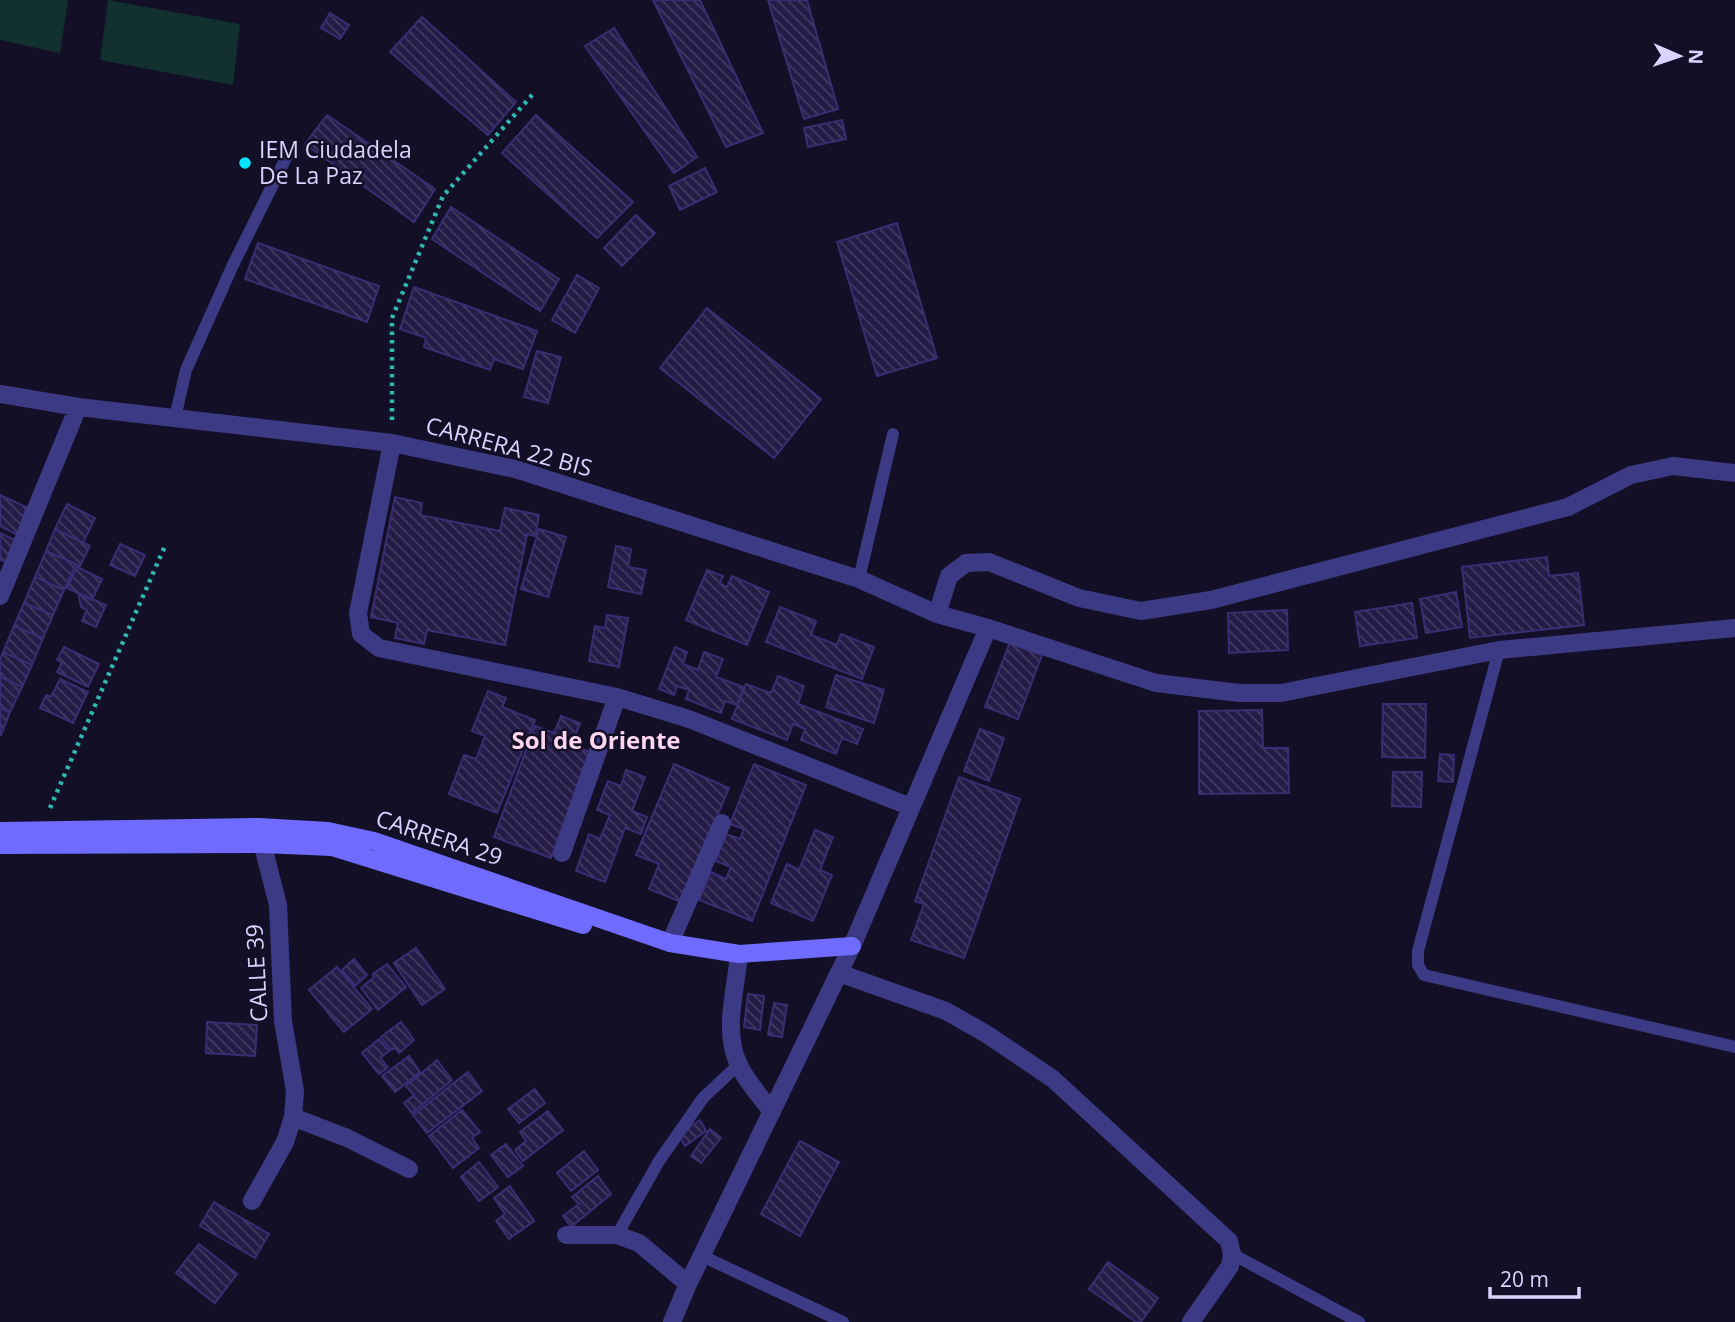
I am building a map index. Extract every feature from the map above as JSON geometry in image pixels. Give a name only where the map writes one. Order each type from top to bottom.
[{"type":"street","name":"CARRERA 22 BIS","points":[[0,394],[78,407],[392,443],[515,469],[859,579],[937,614],[988,628],[1156,684],[1239,693],[1281,693],[1500,650],[1735,628]]},
{"type":"street","points":[[0,596],[78,407]]},
{"type":"street","points":[[392,443],[358,613],[361,634],[379,648],[617,697],[689,719],[911,807]]},
{"type":"street","points":[[937,614],[949,576],[966,563],[989,562],[1079,598],[1141,611],[1211,600],[1568,507],[1631,475],[1673,466],[1735,473]]},
{"type":"street","points":[[672,1322],[846,960],[988,628]]},
{"type":"street","points":[[562,853],[617,697]]},
{"type":"street","points":[[670,943],[722,824]]},
{"type":"street","name":"CARRERA 29","points":[[0,831],[260,835],[332,847],[669,951],[738,959],[846,960]]},
{"type":"street","name":"CARRERA 29","points":[[0,845],[328,831],[374,841],[670,943],[738,959]]},
{"type":"street","name":"CALLE 39","points":[[252,1201],[285,1142],[293,1117],[295,1091],[283,1021],[278,905],[260,835]]},
{"type":"street","points":[[738,959],[732,1045],[738,1065],[772,1112]]},
{"type":"street","points":[[846,960],[988,1035],[1053,1079],[1229,1241],[1232,1254],[1230,1266],[1191,1322]]},
{"type":"street","points":[[293,1117],[347,1138],[409,1170]]},
{"type":"street","points":[[566,1236],[617,1235],[639,1243],[688,1284]]},
{"type":"lane","points":[[175,418],[186,370],[232,267],[288,154]]},
{"type":"lane","points":[[859,579],[893,434]]},
{"type":"lane","points":[[1500,650],[1418,951],[1418,965],[1424,975],[1735,1047]]},
{"type":"lane","points":[[617,1235],[659,1161],[703,1098],[738,1065]]},
{"type":"lane","points":[[1232,1254],[1359,1322]]},
{"type":"lane","points":[[702,1256],[843,1322]]},
{"type":"path","points":[[392,443],[392,318],[443,196],[533,94]]},
{"type":"path","points":[[42,831],[56,791],[165,546]]},
{"type":"green space","points":[[0,0],[68,0],[60,53],[0,40]]},
{"type":"green space","points":[[108,0],[240,24],[233,85],[100,60]]},
{"type":"building","points":[[653,0],[700,0],[763,133],[726,147]]},
{"type":"building","points":[[768,0],[807,0],[838,109],[804,119]]},
{"type":"building","points":[[330,13],[349,25],[340,39],[321,28]]},
{"type":"building","points":[[422,17],[516,102],[488,135],[390,52]]},
{"type":"building","points":[[614,28],[697,157],[674,173],[585,46]]},
{"type":"building","points":[[327,115],[435,189],[414,222],[305,144]]},
{"type":"building","points":[[536,115],[633,202],[597,238],[502,153]]},
{"type":"building","points":[[842,120],[846,139],[808,147],[804,128]]},
{"type":"building","points":[[705,168],[717,192],[680,210],[669,186]]},
{"type":"building","points":[[451,207],[559,279],[540,311],[432,239]]},
{"type":"building","points":[[636,215],[655,233],[622,266],[604,248]]},
{"type":"building","points":[[897,223],[937,358],[877,376],[837,242]]},
{"type":"building","points":[[258,243],[379,286],[367,322],[245,279]]},
{"type":"building","points":[[577,275],[599,288],[575,333],[552,320]]},
{"type":"building","points":[[414,287],[537,331],[523,369],[494,359],[490,370],[424,347],[426,338],[400,329]]},
{"type":"building","points":[[707,308],[821,399],[774,458],[660,368]]},
{"type":"building","points":[[537,351],[561,357],[548,403],[524,397]]},
{"type":"building","points":[[0,495],[26,507],[18,535],[0,526]]},
{"type":"building","points":[[395,497],[422,503],[420,515],[500,531],[505,508],[539,515],[535,536],[527,534],[505,645],[427,630],[424,644],[395,638],[398,623],[371,617]]},
{"type":"building","points":[[67,504],[95,518],[83,543],[55,529]]},
{"type":"building","points":[[55,529],[90,546],[80,566],[46,551]]},
{"type":"building","points":[[539,529],[566,537],[548,597],[521,589]]},
{"type":"building","points":[[0,533],[21,543],[11,564],[0,560]]},
{"type":"building","points":[[120,544],[145,555],[135,576],[110,565]]},
{"type":"building","points":[[616,546],[631,549],[628,567],[646,570],[641,594],[608,587]]},
{"type":"building","points":[[46,551],[76,564],[64,590],[35,577]]},
{"type":"building","points":[[1547,557],[1549,576],[1578,573],[1584,625],[1470,638],[1462,567]]},
{"type":"building","points":[[77,567],[102,579],[92,600],[67,588]]},
{"type":"building","points":[[707,570],[723,576],[720,583],[727,587],[732,576],[769,592],[747,645],[686,620]]},
{"type":"building","points":[[35,577],[64,590],[53,615],[24,603]]},
{"type":"building","points":[[1456,592],[1462,627],[1426,633],[1420,599]]},
{"type":"building","points":[[78,593],[106,605],[96,627],[82,621],[87,610],[81,607]]},
{"type":"building","points":[[24,603],[53,615],[43,638],[14,626]]},
{"type":"building","points":[[1412,603],[1417,638],[1360,646],[1355,612]]},
{"type":"building","points":[[780,607],[816,621],[811,635],[837,645],[841,634],[874,647],[862,679],[766,642]]},
{"type":"building","points":[[1287,610],[1288,650],[1229,653],[1228,613]]},
{"type":"building","points":[[607,615],[628,618],[619,667],[589,661],[595,626],[605,628]]},
{"type":"building","points":[[14,626],[43,638],[32,665],[3,652]]},
{"type":"building","points":[[1010,642],[1042,655],[1018,719],[985,707]]},
{"type":"building","points":[[64,647],[99,664],[88,687],[57,672],[62,663],[57,660]]},
{"type":"building","points":[[675,647],[687,652],[683,664],[698,670],[704,652],[723,659],[716,677],[744,687],[737,705],[725,701],[721,713],[686,699],[689,690],[677,686],[674,695],[659,689]]},
{"type":"building","points":[[3,652],[32,665],[22,687],[0,677]]},
{"type":"building","points":[[836,675],[884,690],[874,723],[826,707]]},
{"type":"building","points":[[778,676],[804,686],[798,704],[863,729],[857,744],[842,738],[836,754],[801,740],[805,729],[793,724],[787,740],[732,719],[746,684],[771,693]]},
{"type":"building","points":[[0,677],[22,687],[10,712],[0,708]]},
{"type":"building","points":[[60,679],[88,692],[73,723],[40,708],[46,695],[51,697]]},
{"type":"building","points":[[488,691],[506,698],[502,707],[535,720],[497,813],[449,794],[464,755],[476,759],[485,736],[472,731]]},
{"type":"building","points":[[1383,704],[1426,704],[1425,758],[1382,757]]},
{"type":"building","points":[[0,708],[10,712],[1,735],[0,735]]},
{"type":"building","points":[[1262,710],[1263,748],[1288,748],[1289,793],[1199,794],[1199,711]]},
{"type":"building","points":[[561,716],[580,723],[572,745],[590,752],[551,858],[494,837],[535,726],[554,733]]},
{"type":"building","points":[[980,729],[1004,738],[989,781],[964,771]]},
{"type":"building","points":[[1440,754],[1454,755],[1453,782],[1438,781]]},
{"type":"building","points":[[674,764],[729,788],[681,902],[649,889],[659,864],[636,855]]},
{"type":"building","points":[[754,764],[806,785],[752,921],[699,900],[711,872],[726,879],[731,867],[715,861],[726,834],[740,839],[744,829],[730,824]]},
{"type":"building","points":[[626,770],[645,777],[632,811],[647,817],[641,834],[625,828],[605,882],[576,871],[589,834],[600,839],[610,815],[597,810],[608,781],[621,786]]},
{"type":"building","points":[[1393,772],[1422,772],[1421,807],[1392,806]]},
{"type":"building","points":[[959,777],[1020,799],[964,958],[911,940],[924,904],[915,901]]},
{"type":"building","points":[[815,830],[833,837],[820,870],[832,875],[813,921],[771,903],[787,864],[799,870]]},
{"type":"building","points":[[416,948],[445,989],[422,1005],[394,963]]},
{"type":"building","points":[[354,959],[367,975],[355,986],[342,970]]},
{"type":"building","points":[[387,964],[406,987],[378,1010],[361,988],[374,977],[373,974]]},
{"type":"building","points":[[337,967],[372,1009],[344,1032],[309,990]]},
{"type":"building","points":[[748,994],[764,996],[760,1030],[744,1027]]},
{"type":"building","points":[[774,1003],[787,1005],[782,1037],[768,1035]]},
{"type":"building","points":[[207,1022],[257,1025],[255,1056],[206,1053]]},
{"type":"building","points":[[401,1022],[414,1040],[399,1053],[395,1048],[391,1050],[381,1037]]},
{"type":"building","points":[[379,1039],[389,1051],[380,1058],[388,1067],[379,1074],[362,1053]]},
{"type":"building","points":[[409,1056],[420,1072],[395,1092],[382,1076]]},
{"type":"building","points":[[437,1060],[452,1080],[412,1113],[404,1103],[414,1095],[406,1086]]},
{"type":"building","points":[[468,1072],[482,1091],[427,1133],[413,1115]]},
{"type":"building","points":[[535,1089],[545,1103],[519,1123],[508,1109]]},
{"type":"building","points":[[462,1110],[480,1132],[472,1138],[479,1148],[453,1168],[429,1136]]},
{"type":"building","points":[[548,1111],[563,1130],[523,1161],[515,1150],[526,1141],[520,1132]]},
{"type":"building","points":[[700,1120],[706,1131],[685,1146],[678,1135]]},
{"type":"building","points":[[710,1129],[721,1138],[701,1163],[691,1156]]},
{"type":"building","points":[[800,1141],[839,1162],[800,1236],[761,1214]]},
{"type":"building","points":[[506,1144],[523,1166],[508,1177],[491,1155]]},
{"type":"building","points":[[584,1151],[598,1170],[571,1191],[557,1173]]},
{"type":"building","points":[[479,1162],[498,1187],[479,1201],[461,1177]]},
{"type":"building","points":[[598,1176],[611,1194],[571,1227],[563,1216],[579,1204],[572,1197]]},
{"type":"building","points":[[510,1186],[534,1221],[509,1239],[496,1221],[505,1214],[494,1198]]},
{"type":"building","points":[[214,1202],[269,1234],[255,1258],[200,1226]]},
{"type":"building","points":[[199,1244],[237,1274],[215,1303],[176,1273]]},
{"type":"building","points":[[1108,1262],[1158,1298],[1141,1322],[1136,1322],[1089,1289]]},
{"type":"place","name":"IEM Ciudadela De La Paz","points":[[245,163]]},
{"type":"district","name":"Sol de Oriente","points":[[596,741]]}]
